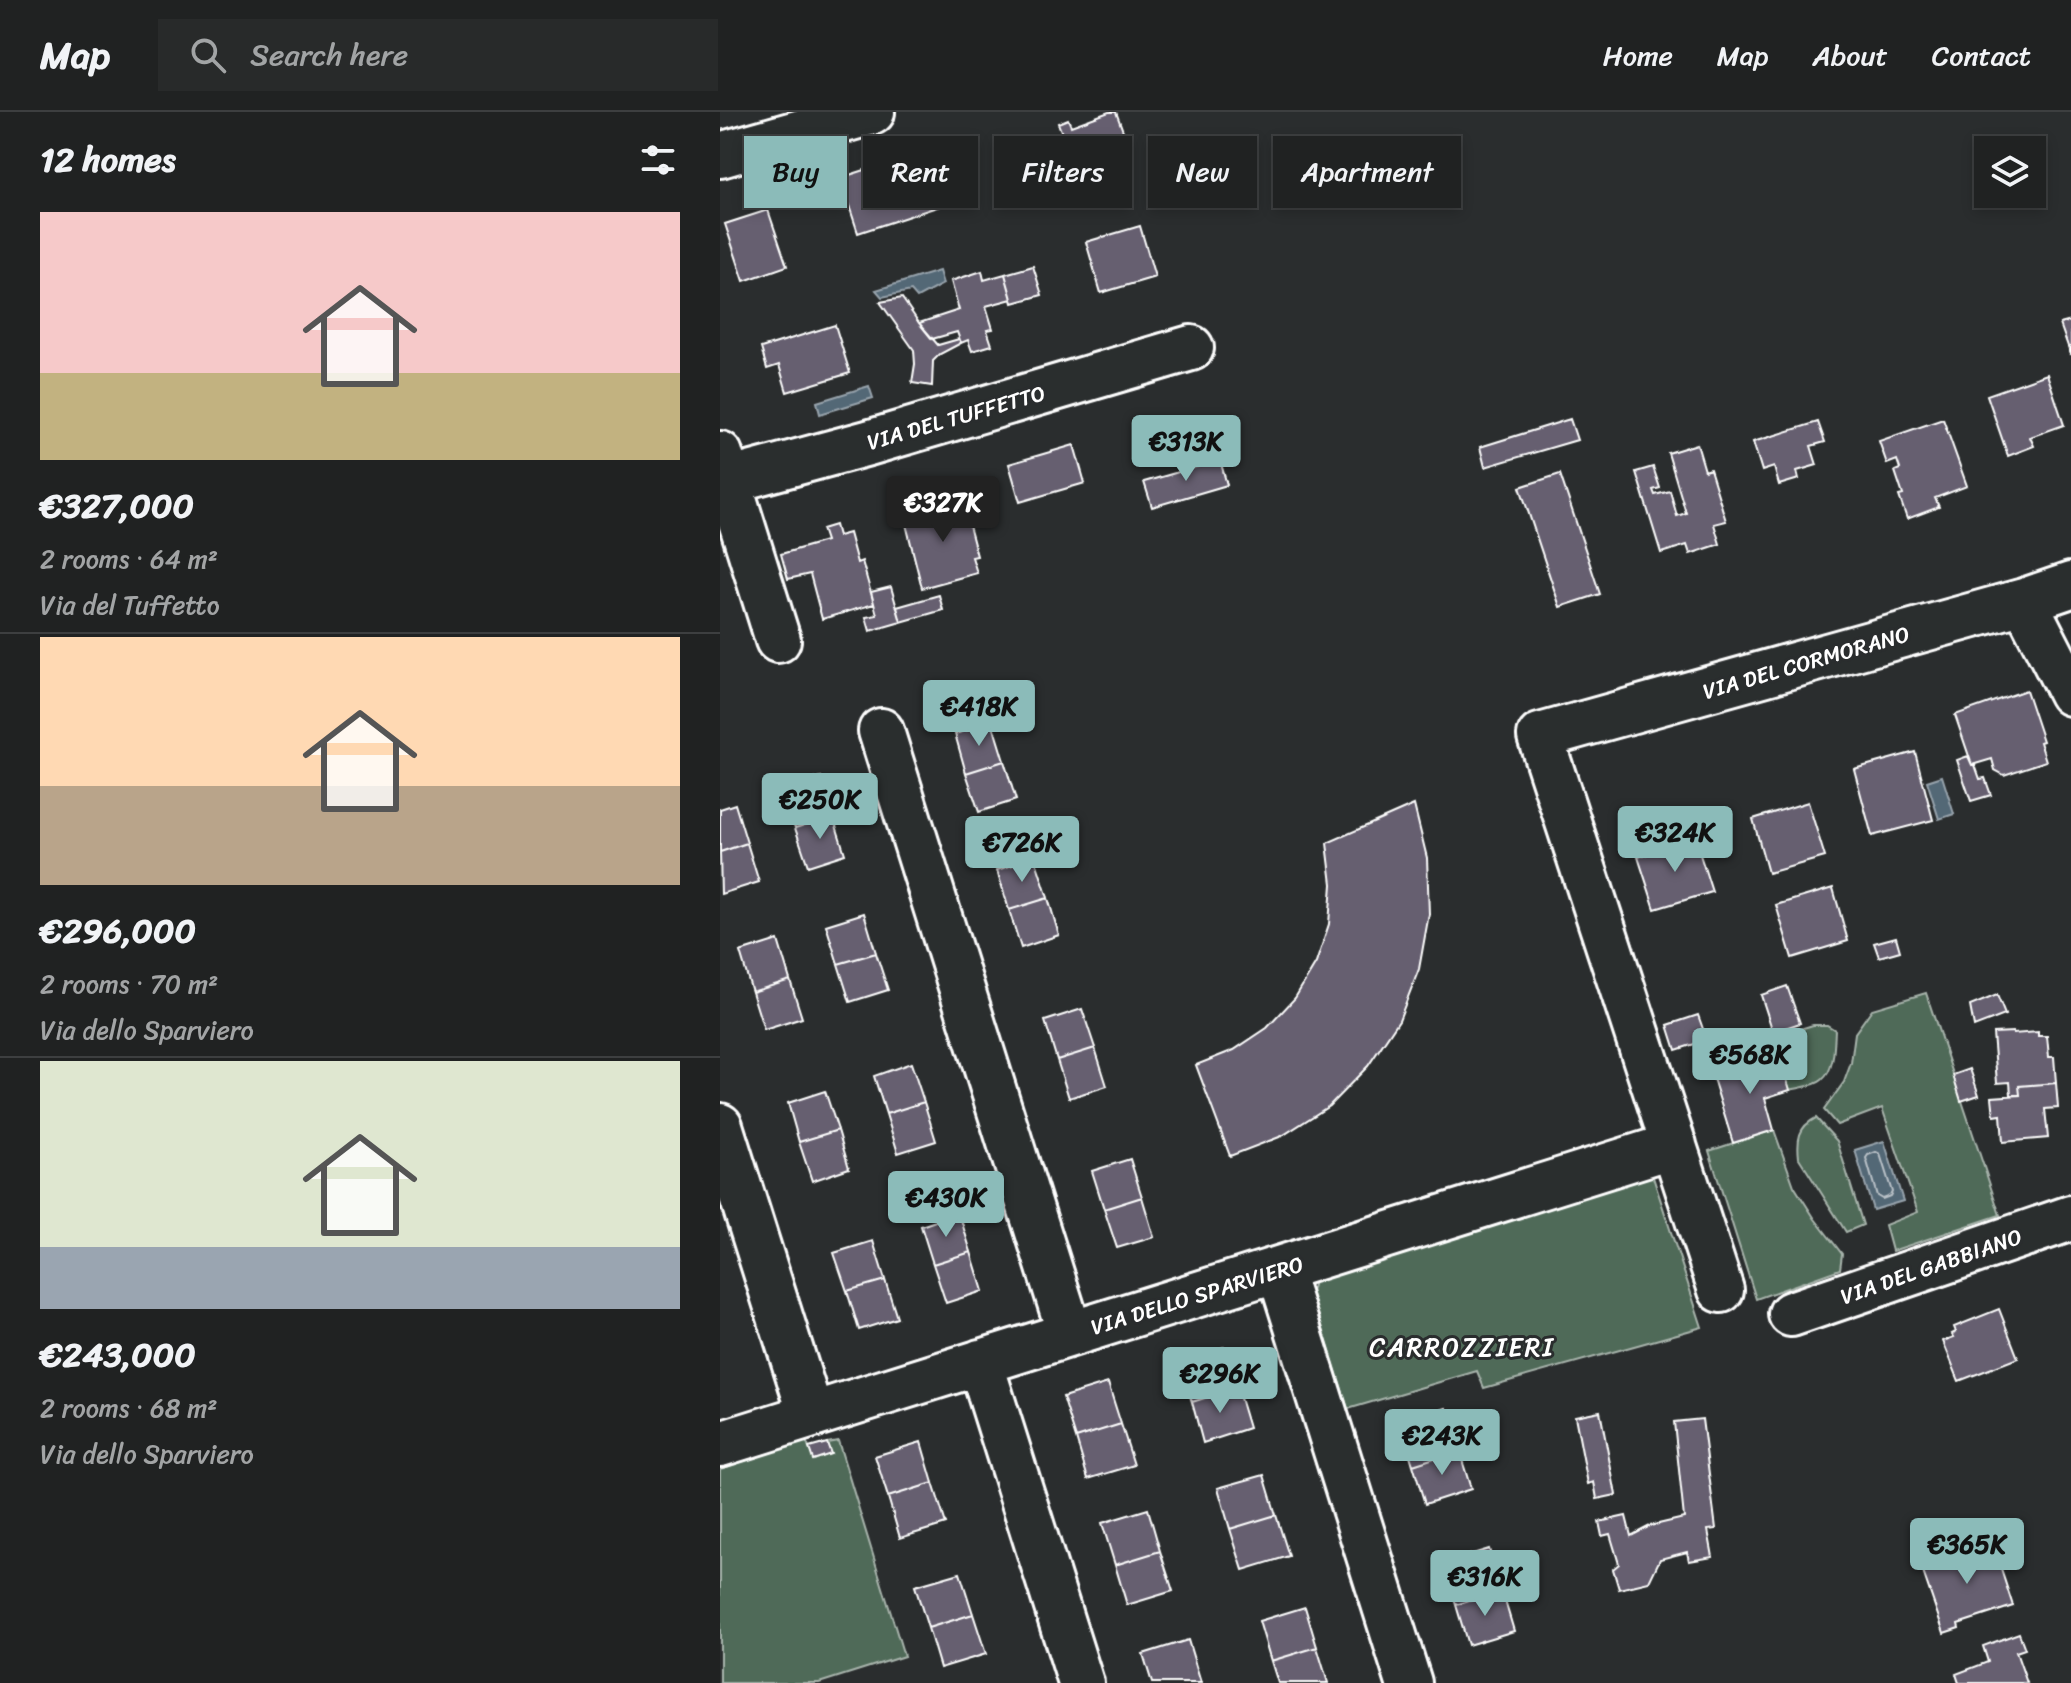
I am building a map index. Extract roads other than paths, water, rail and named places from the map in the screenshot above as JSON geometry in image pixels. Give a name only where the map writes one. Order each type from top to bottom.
[{"type":"street","points":[[720,155],[872,112]]},
{"type":"street","name":"VIA DEL TUFFETTO","points":[[723,472],[868,443],[1191,348]]},
{"type":"street","points":[[723,472],[778,640]]},
{"type":"street","name":"VIA DEL CORMORANO","points":[[1674,1145],[1540,736],[2024,601],[2071,585]]},
{"type":"street","points":[[2024,601],[2071,693]]},
{"type":"street","points":[[881,731],[1070,1334]]},
{"type":"street","points":[[720,1126],[811,1415]]},
{"type":"street","points":[[1674,1145],[1721,1290]]},
{"type":"street","name":"VIA DELLO SPARVIERO","points":[[720,1444],[1674,1145]]},
{"type":"street","name":"VIA DEL GABBIANO","points":[[1791,1314],[2071,1218]]},
{"type":"street","points":[[1279,1269],[1409,1683]]},
{"type":"street","points":[[980,1362],[1081,1683]]},
{"type":"water","points":[[939,271],[943,284],[917,298],[911,291],[882,297],[876,290]]},
{"type":"water","points":[[869,386],[873,398],[820,414],[817,402]]},
{"type":"water","points":[[1942,776],[1954,814],[1939,819],[1927,781]]},
{"type":"water","points":[[1884,1141],[1903,1201],[1873,1210],[1855,1150]]},
{"type":"district","name":"CARROZZIERI","points":[[1462,1347]]}]
